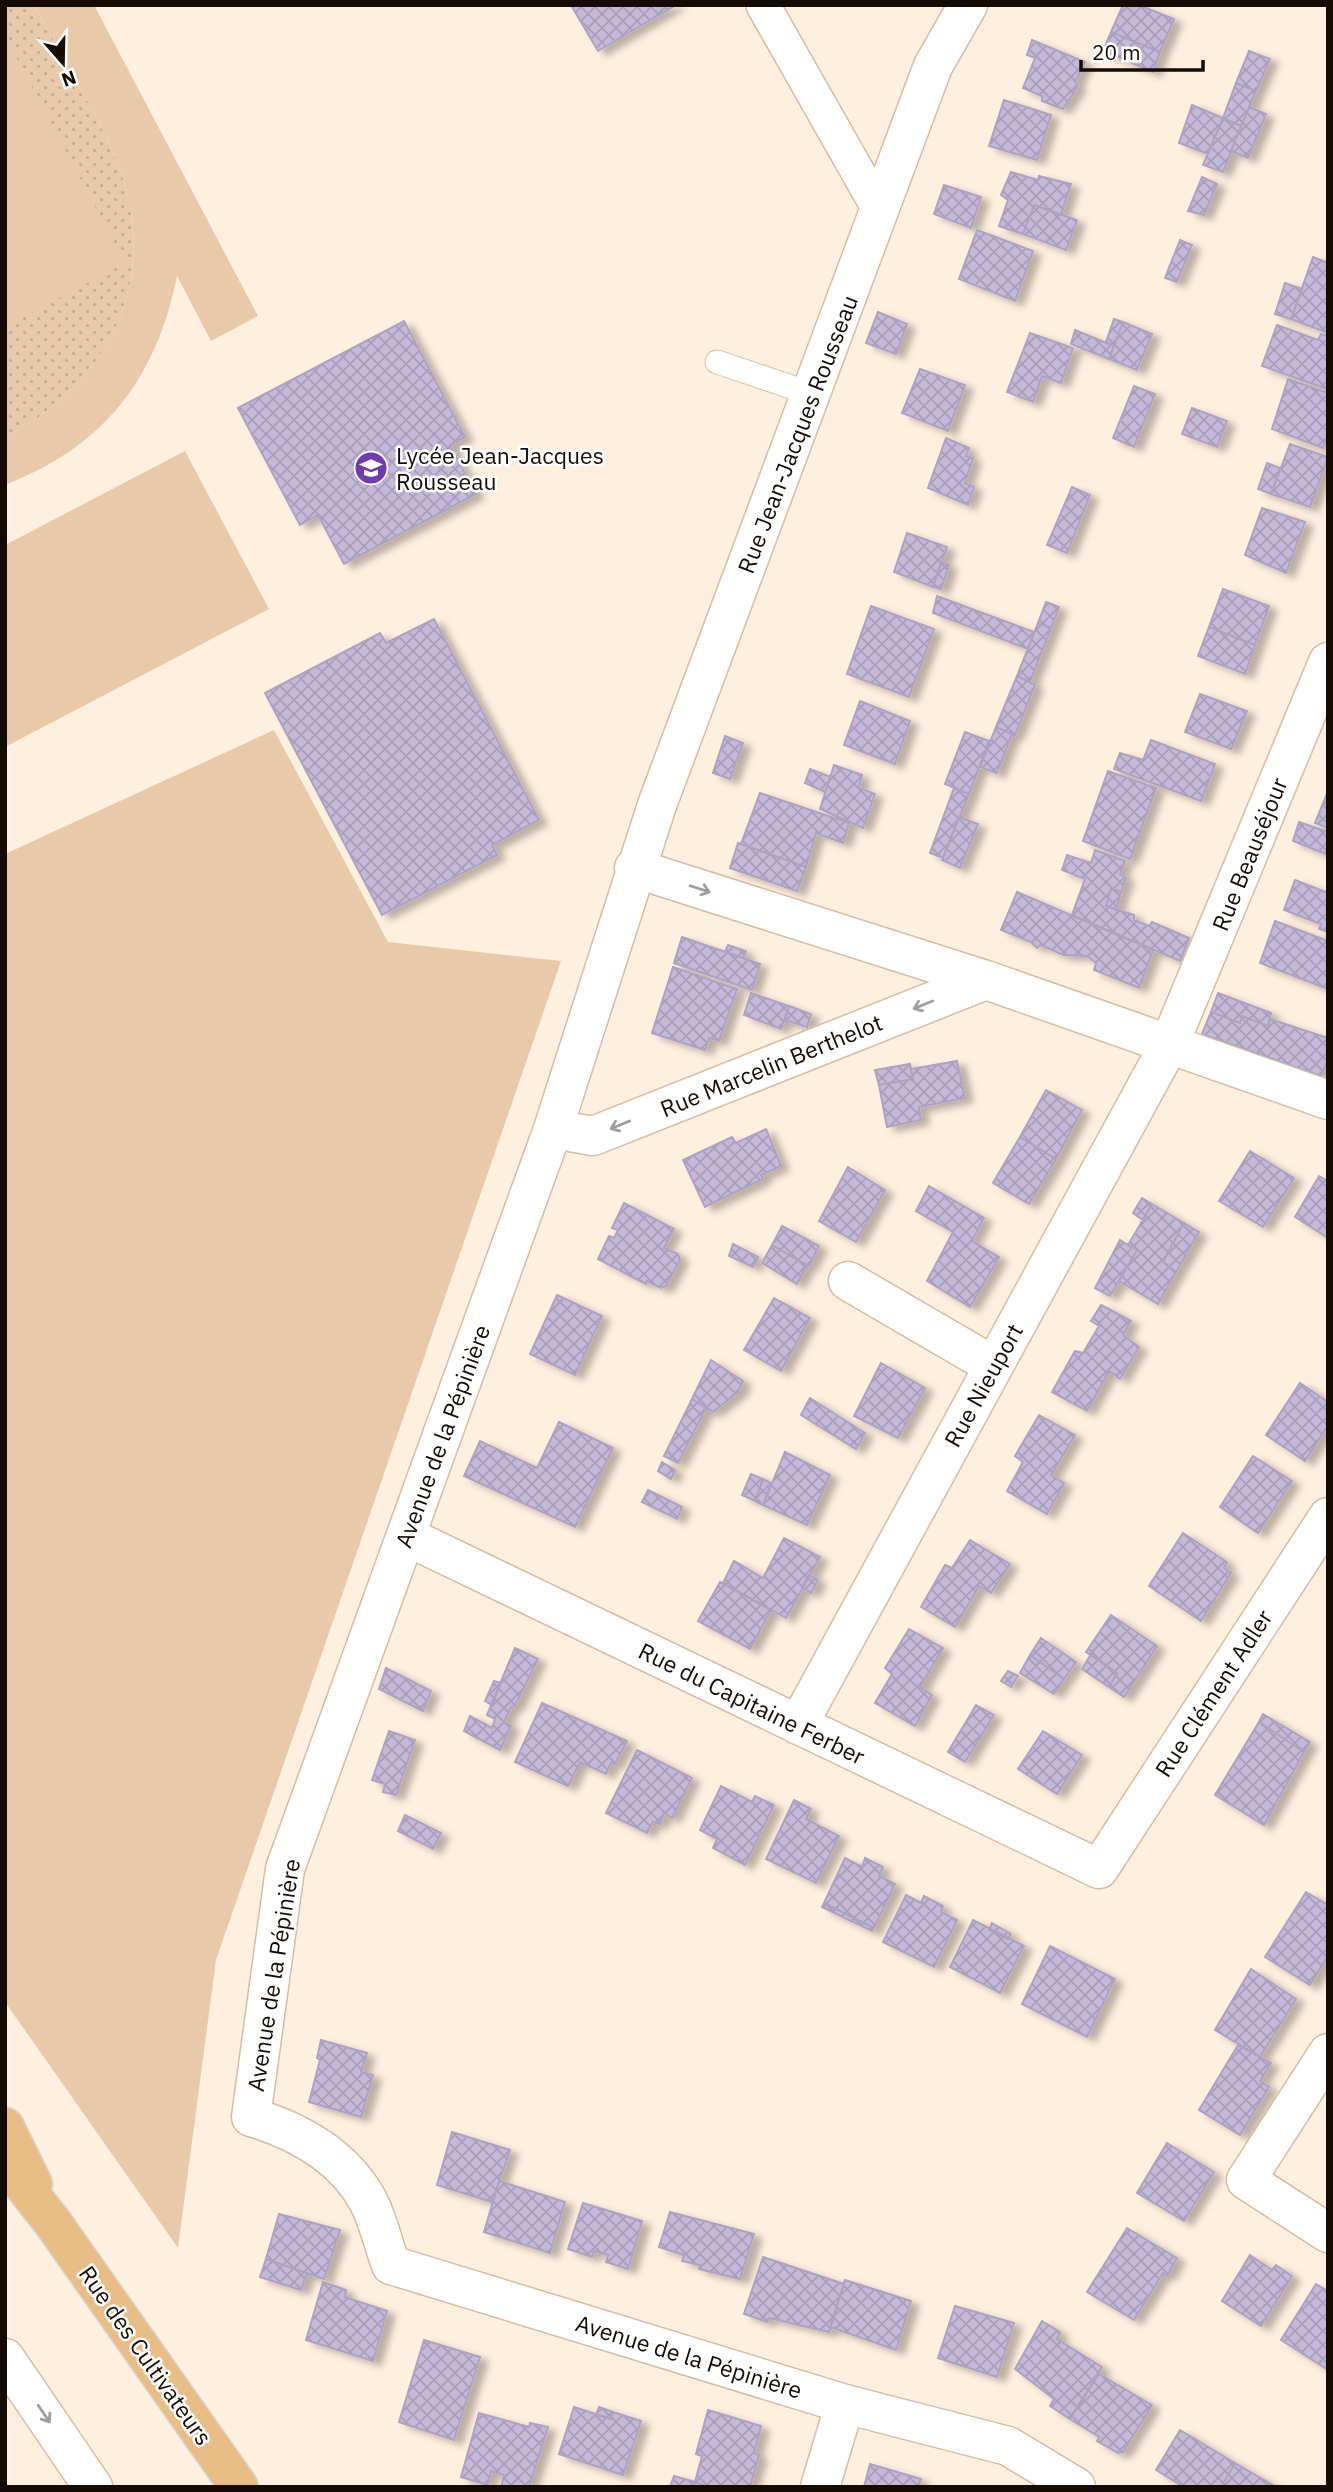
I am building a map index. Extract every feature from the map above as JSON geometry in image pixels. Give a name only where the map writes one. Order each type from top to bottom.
[{"type":"main road","name":"Rue des Cultivateurs","points":[[5,2127],[53,2223]]},
{"type":"main road","name":"Rue des Cultivateurs","points":[[5,2162],[53,2223],[239,2487]]},
{"type":"main road","points":[[100,2290],[207,2487]]},
{"type":"street","points":[[763,5],[880,211]]},
{"type":"street","name":"Rue Jean-Jacques Rousseau","points":[[635,868],[933,66],[968,5]]},
{"type":"street","name":"Rue Beauséjour","points":[[1169,1045],[1328,662]]},
{"type":"street","points":[[635,868],[986,980],[1328,1100]]},
{"type":"street","name":"Avenue de la Pépinière","points":[[635,868],[553,1129],[285,1869],[251,2117],[278,2125],[335,2157],[367,2199],[391,2265],[845,2404],[1008,2446],[1076,2487]]},
{"type":"street","name":"Rue Marcelin Berthelot","points":[[553,1129],[593,1136],[986,980]]},
{"type":"street","name":"Rue Nieuport","points":[[798,1725],[1169,1045]]},
{"type":"street","points":[[848,1281],[994,1366]]},
{"type":"street","name":"Rue Clément Adler","points":[[1099,1870],[1328,1517]]},
{"type":"street","name":"Rue du Capitaine Ferber","points":[[406,1536],[1099,1870]]},
{"type":"street","points":[[1328,2053],[1246,2180],[1328,2233]]},
{"type":"street","points":[[5,2358],[93,2487]]},
{"type":"street","points":[[820,2487],[845,2404]]},
{"type":"lane","points":[[717,362],[812,394]]},
{"type":"shaded area","points":[[5,5],[34,5],[95,115],[124,181],[132,221],[133,260],[127,297],[114,332],[94,363],[70,392],[40,417],[5,437]]},
{"type":"shaded area","points":[[34,5],[94,5],[258,316],[211,341],[177,276],[168,313],[155,347],[140,377],[121,404],[98,429],[71,450],[40,469],[5,485],[5,437],[40,417],[70,392],[94,363],[114,332],[127,297],[133,260],[132,221],[124,181],[116,160],[95,115]]},
{"type":"shaded area","points":[[5,36],[125,263],[5,327]]},
{"type":"shaded area","points":[[185,451],[269,609],[5,747],[5,545]]},
{"type":"shaded area","points":[[274,730],[388,942],[561,961],[216,1960],[178,2248],[5,2002],[5,854]]},
{"type":"building","points":[[571,5],[676,5],[598,51]]},
{"type":"building","points":[[1123,5],[1139,5],[1174,19],[1160,52],[1111,32]]},
{"type":"building","points":[[1111,32],[1160,52],[1153,72],[1103,51]]},
{"type":"building","points":[[1032,40],[1085,62],[1075,82],[1078,86],[1063,109],[1042,101],[1042,96],[1023,88],[1035,58],[1027,55]]},
{"type":"building","points":[[1249,51],[1270,59],[1256,91],[1236,83]]},
{"type":"building","points":[[1236,83],[1256,91],[1241,126],[1223,118]]},
{"type":"building","points":[[1004,100],[1051,115],[1037,160],[989,146]]},
{"type":"building","points":[[1192,105],[1223,118],[1208,154],[1179,143]]},
{"type":"building","points":[[1249,107],[1266,114],[1248,158],[1231,151]]},
{"type":"building","points":[[1223,118],[1241,126],[1223,172],[1203,165]]},
{"type":"building","points":[[1011,172],[1038,180],[1039,176],[1071,184],[1061,215],[1034,205],[1023,234],[999,226],[1008,200],[1001,195]]},
{"type":"building","points":[[1202,177],[1217,184],[1204,215],[1188,211]]},
{"type":"building","points":[[944,185],[981,197],[971,228],[934,214]]},
{"type":"building","points":[[1034,205],[1077,220],[1066,250],[1023,234]]},
{"type":"building","points":[[977,230],[1033,251],[1015,301],[959,279]]},
{"type":"building","points":[[1180,240],[1192,245],[1177,282],[1165,278]]},
{"type":"building","points":[[1313,257],[1328,263],[1328,333],[1291,319]]},
{"type":"building","points":[[1285,283],[1302,289],[1291,319],[1275,314]]},
{"type":"building","points":[[878,312],[907,324],[896,354],[866,343]]},
{"type":"building","points":[[1114,319],[1123,322],[1114,346],[1106,342]]},
{"type":"building","points":[[404,321],[465,437],[450,445],[476,494],[344,564],[318,515],[300,525],[238,408]]},
{"type":"building","points":[[1123,322],[1152,334],[1137,370],[1109,359]]},
{"type":"building","points":[[1277,325],[1318,340],[1321,334],[1328,336],[1327,389],[1262,366]]},
{"type":"building","points":[[1075,330],[1114,346],[1109,359],[1071,344]]},
{"type":"building","points":[[1030,333],[1073,348],[1061,383],[1042,376],[1033,402],[1007,392]]},
{"type":"building","points":[[920,369],[965,385],[948,431],[902,413]]},
{"type":"building","points":[[1288,379],[1328,393],[1328,434],[1323,448],[1272,429]]},
{"type":"building","points":[[1134,386],[1155,394],[1134,447],[1113,438]]},
{"type":"building","points":[[1192,408],[1227,421],[1217,447],[1182,434]]},
{"type":"building","points":[[946,438],[969,448],[966,456],[973,458],[965,483],[974,487],[968,505],[928,488]]},
{"type":"building","points":[[1290,444],[1328,457],[1310,507],[1271,494]]},
{"type":"building","points":[[1267,463],[1280,468],[1271,494],[1258,489]]},
{"type":"building","points":[[1072,487],[1090,495],[1067,553],[1047,545]]},
{"type":"building","points":[[1262,508],[1305,522],[1286,573],[1245,555]]},
{"type":"building","points":[[907,533],[947,547],[933,587],[894,572]]},
{"type":"building","points":[[941,562],[949,565],[941,589],[933,587]]},
{"type":"building","points":[[1223,589],[1269,606],[1255,645],[1209,627]]},
{"type":"building","points":[[937,596],[1034,632],[1028,649],[933,613]]},
{"type":"building","points":[[1046,602],[1059,607],[1051,628],[1038,623]]},
{"type":"building","points":[[871,606],[934,629],[909,697],[847,674]]},
{"type":"building","points":[[434,619],[539,820],[492,845],[497,855],[382,915],[265,693],[380,633],[386,643]]},
{"type":"building","points":[[1038,623],[1051,628],[1030,682],[1017,676]]},
{"type":"building","points":[[1209,627],[1255,645],[1245,674],[1198,656]]},
{"type":"building","points":[[1017,676],[1035,685],[1015,735],[996,727]]},
{"type":"building","points":[[1200,694],[1247,711],[1231,749],[1185,732]]},
{"type":"building","points":[[860,701],[910,721],[895,764],[844,745]]},
{"type":"building","points":[[996,727],[1012,734],[997,773],[980,767]]},
{"type":"building","points":[[965,732],[989,741],[969,794],[945,784]]},
{"type":"building","points":[[725,736],[743,743],[730,779],[713,773]]},
{"type":"building","points":[[1151,740],[1215,764],[1201,801],[1114,769],[1120,753],[1143,760]]},
{"type":"building","points":[[834,765],[862,775],[859,788],[875,794],[863,828],[820,809]]},
{"type":"building","points":[[810,769],[831,777],[825,792],[805,783]]},
{"type":"building","points":[[1108,771],[1156,788],[1130,859],[1083,841]]},
{"type":"building","points":[[954,788],[969,794],[943,858],[930,853]]},
{"type":"building","points":[[1328,791],[1328,828],[1315,823]]},
{"type":"building","points":[[760,793],[849,823],[843,843],[816,833],[806,867],[741,844]]},
{"type":"building","points":[[959,817],[978,824],[960,868],[942,860]]},
{"type":"building","points":[[1299,822],[1328,832],[1326,854],[1293,841]]},
{"type":"building","points":[[738,843],[806,867],[797,891],[730,868]]},
{"type":"building","points":[[1095,850],[1125,861],[1120,874],[1126,878],[1121,892],[1111,888],[1106,906],[1134,915],[1134,920],[1149,926],[1152,922],[1189,938],[1180,961],[1072,915],[1085,879],[1062,870],[1067,855],[1091,863]]},
{"type":"building","points":[[1295,880],[1328,893],[1328,932],[1319,929],[1321,924],[1284,910]]},
{"type":"building","points":[[1111,888],[1121,892],[1116,910],[1106,906]]},
{"type":"building","points":[[1017,892],[1153,950],[1139,988],[1094,970],[1096,963],[1087,956],[1063,955],[1041,945],[1037,948],[1031,942],[1001,930]]},
{"type":"building","points":[[1275,921],[1328,941],[1328,989],[1260,963]]},
{"type":"building","points":[[682,937],[760,964],[752,990],[674,963]]},
{"type":"building","points":[[728,945],[746,951],[743,958],[725,952]]},
{"type":"building","points":[[673,967],[737,989],[719,1041],[709,1038],[705,1050],[652,1033]]},
{"type":"building","points":[[751,993],[789,1006],[781,1029],[744,1015]]},
{"type":"building","points":[[1218,993],[1271,1013],[1268,1026],[1242,1016],[1240,1023],[1211,1012]]},
{"type":"building","points":[[789,1006],[811,1014],[807,1027],[785,1020]]},
{"type":"building","points":[[1211,1012],[1240,1023],[1242,1016],[1268,1026],[1270,1019],[1328,1038],[1328,1059],[1321,1076],[1202,1034]]},
{"type":"building","points":[[957,1061],[965,1098],[919,1107],[921,1120],[887,1127],[879,1085],[913,1079],[911,1069]]},
{"type":"building","points":[[910,1064],[913,1079],[879,1085],[875,1070]]},
{"type":"building","points":[[1046,1090],[1082,1110],[1056,1159],[1020,1137]]},
{"type":"building","points":[[766,1129],[781,1166],[761,1175],[763,1179],[705,1207],[683,1160],[732,1137],[736,1143]]},
{"type":"building","points":[[1020,1137],[1056,1159],[1029,1204],[993,1183]]},
{"type":"building","points":[[1250,1151],[1294,1178],[1263,1227],[1219,1201]]},
{"type":"building","points":[[848,1167],[885,1190],[856,1242],[819,1221]]},
{"type":"building","points":[[1319,1176],[1328,1181],[1328,1238],[1295,1217]]},
{"type":"building","points":[[929,1186],[984,1218],[972,1241],[999,1257],[970,1307],[927,1281],[953,1232],[916,1211]]},
{"type":"building","points":[[1142,1198],[1152,1204],[1143,1220],[1133,1213]]},
{"type":"building","points":[[624,1203],[674,1229],[664,1248],[678,1254],[680,1260],[666,1286],[661,1288],[647,1281],[646,1284],[598,1259],[609,1236],[614,1238],[618,1230],[612,1228]]},
{"type":"building","points":[[1152,1204],[1184,1223],[1163,1262],[1176,1272],[1158,1304],[1119,1281],[1137,1250],[1128,1245]]},
{"type":"building","points":[[1184,1223],[1199,1232],[1176,1272],[1163,1262]]},
{"type":"building","points":[[782,1226],[819,1246],[809,1266],[772,1245]]},
{"type":"building","points":[[1120,1240],[1137,1250],[1110,1296],[1095,1288]]},
{"type":"building","points":[[733,1244],[758,1257],[753,1267],[729,1256]]},
{"type":"building","points":[[772,1245],[807,1265],[797,1284],[762,1263]]},
{"type":"building","points":[[557,1295],[602,1316],[575,1375],[530,1354]]},
{"type":"building","points":[[774,1298],[810,1318],[781,1371],[744,1350]]},
{"type":"building","points":[[1101,1305],[1131,1321],[1123,1335],[1139,1347],[1120,1379],[1109,1371],[1087,1411],[1052,1392],[1075,1351],[1083,1353],[1099,1326],[1091,1321]]},
{"type":"building","points":[[711,1360],[743,1381],[738,1392],[713,1412],[692,1399]]},
{"type":"building","points":[[881,1363],[925,1388],[898,1438],[854,1416]]},
{"type":"building","points":[[1300,1383],[1328,1402],[1328,1425],[1305,1461],[1266,1435]]},
{"type":"building","points":[[810,1398],[865,1433],[856,1449],[801,1415]]},
{"type":"building","points":[[692,1399],[706,1408],[678,1463],[664,1456]]},
{"type":"building","points":[[1039,1415],[1075,1435],[1051,1475],[1064,1483],[1047,1514],[1007,1491],[1023,1462],[1015,1456]]},
{"type":"building","points":[[559,1422],[613,1448],[575,1527],[464,1476],[480,1441],[537,1468]]},
{"type":"building","points":[[785,1452],[830,1475],[807,1525],[763,1505]]},
{"type":"building","points":[[1253,1456],[1292,1481],[1258,1533],[1220,1507]]},
{"type":"building","points":[[662,1462],[675,1470],[671,1479],[658,1471]]},
{"type":"building","points":[[751,1474],[763,1479],[755,1501],[742,1495]]},
{"type":"building","points":[[763,1479],[771,1483],[763,1505],[755,1501]]},
{"type":"building","points":[[648,1490],[682,1507],[677,1519],[642,1502]]},
{"type":"building","points":[[1183,1533],[1227,1562],[1224,1568],[1231,1573],[1201,1621],[1149,1586]]},
{"type":"building","points":[[784,1538],[820,1557],[786,1618],[723,1583],[734,1561],[763,1578]]},
{"type":"building","points":[[970,1540],[1010,1564],[991,1593],[979,1586],[955,1627],[921,1607],[945,1565],[952,1568]]},
{"type":"building","points":[[809,1575],[818,1580],[811,1593],[802,1587]]},
{"type":"building","points":[[720,1582],[771,1610],[750,1649],[698,1621]]},
{"type":"building","points":[[1111,1615],[1157,1646],[1124,1697],[1109,1687],[1117,1673],[1086,1652]]},
{"type":"building","points":[[909,1629],[943,1648],[920,1687],[932,1695],[915,1726],[875,1703],[892,1674],[885,1668]]},
{"type":"building","points":[[1041,1638],[1076,1662],[1064,1679],[1030,1655]]},
{"type":"building","points":[[515,1648],[538,1659],[504,1722],[511,1726],[500,1750],[464,1731],[470,1716],[492,1728],[495,1719],[487,1715]]},
{"type":"building","points":[[1091,1654],[1117,1673],[1109,1687],[1082,1669]]},
{"type":"building","points":[[1030,1655],[1064,1679],[1054,1694],[1020,1673]]},
{"type":"building","points":[[386,1668],[431,1691],[423,1711],[379,1689]]},
{"type":"building","points":[[1008,1671],[1018,1676],[1011,1687],[1001,1681]]},
{"type":"building","points":[[494,1681],[501,1683],[492,1705],[485,1701]]},
{"type":"building","points":[[542,1703],[627,1741],[615,1764],[611,1763],[606,1774],[580,1762],[568,1786],[515,1762]]},
{"type":"building","points":[[976,1705],[994,1715],[965,1762],[948,1752]]},
{"type":"building","points":[[1263,1714],[1310,1742],[1304,1752],[1259,1722]]},
{"type":"building","points":[[1259,1722],[1304,1752],[1264,1825],[1215,1795]]},
{"type":"building","points":[[389,1731],[415,1740],[396,1795],[383,1792],[385,1784],[372,1780]]},
{"type":"building","points":[[1043,1731],[1082,1755],[1057,1794],[1018,1769]]},
{"type":"building","points":[[637,1750],[692,1778],[672,1818],[664,1813],[660,1824],[653,1822],[647,1833],[606,1813]]},
{"type":"building","points":[[721,1786],[752,1802],[755,1796],[774,1805],[745,1865],[713,1848],[717,1839],[700,1830]]},
{"type":"building","points":[[794,1800],[811,1809],[806,1819],[839,1836],[816,1883],[766,1859]]},
{"type":"building","points":[[405,1815],[441,1833],[433,1849],[398,1831]]},
{"type":"building","points":[[845,1858],[862,1867],[865,1858],[883,1867],[879,1876],[895,1884],[874,1928],[824,1903]]},
{"type":"building","points":[[1306,1892],[1328,1905],[1328,1956],[1310,1985],[1265,1957]]},
{"type":"building","points":[[906,1895],[921,1903],[924,1896],[943,1906],[941,1912],[957,1920],[934,1967],[883,1942]]},
{"type":"building","points":[[824,1903],[874,1928],[872,1931],[822,1907]]},
{"type":"building","points":[[973,1920],[1024,1946],[1000,1993],[950,1967]]},
{"type":"building","points":[[992,1923],[1011,1934],[1008,1939],[989,1930]]},
{"type":"building","points":[[1050,1946],[1115,1979],[1087,2037],[1022,2004]]},
{"type":"building","points":[[1251,1969],[1296,1999],[1260,2057],[1215,2030]]},
{"type":"building","points":[[321,2040],[367,2053],[361,2072],[373,2075],[361,2117],[309,2102],[320,2060],[317,2058]]},
{"type":"building","points":[[1238,2045],[1271,2063],[1260,2081],[1269,2087],[1240,2135],[1199,2110]]},
{"type":"building","points":[[452,2132],[510,2150],[492,2202],[437,2185]]},
{"type":"building","points":[[1167,2143],[1214,2172],[1184,2221],[1137,2193]]},
{"type":"building","points":[[499,2181],[565,2202],[550,2253],[484,2232]]},
{"type":"building","points":[[583,2203],[642,2221],[628,2269],[606,2262],[608,2255],[594,2251],[592,2257],[568,2249]]},
{"type":"building","points":[[670,2212],[754,2234],[740,2279],[699,2269],[700,2265],[682,2261],[684,2255],[659,2247]]},
{"type":"building","points":[[279,2214],[340,2230],[324,2279],[266,2259]]},
{"type":"building","points":[[1127,2228],[1177,2258],[1167,2276],[1163,2273],[1134,2320],[1087,2292]]},
{"type":"building","points":[[1250,2255],[1272,2270],[1276,2265],[1292,2276],[1261,2326],[1222,2301]]},
{"type":"building","points":[[763,2257],[844,2284],[829,2332],[769,2318],[767,2322],[744,2314]]},
{"type":"building","points":[[266,2259],[307,2273],[301,2290],[260,2277]]},
{"type":"building","points":[[845,2280],[911,2301],[896,2350],[830,2327]]},
{"type":"building","points":[[323,2282],[346,2290],[345,2297],[387,2311],[373,2361],[306,2340]]},
{"type":"building","points":[[1316,2284],[1328,2291],[1328,2370],[1281,2340]]},
{"type":"building","points":[[955,2306],[1014,2323],[997,2377],[938,2358]]},
{"type":"building","points":[[1042,2321],[1060,2332],[1057,2339],[1102,2367],[1070,2419],[1050,2406],[1054,2399],[1015,2369]]},
{"type":"building","points":[[424,2340],[480,2357],[454,2440],[399,2422]]},
{"type":"building","points":[[1099,2374],[1152,2405],[1123,2452],[1118,2453],[1097,2441],[1099,2437],[1070,2419]]},
{"type":"building","points":[[574,2407],[611,2419],[613,2412],[641,2421],[623,2475],[559,2454]]},
{"type":"building","points":[[599,2407],[613,2412],[611,2419],[596,2415]]},
{"type":"building","points":[[708,2410],[761,2426],[754,2453],[759,2455],[750,2487],[709,2487],[695,2482],[702,2456],[696,2454]]},
{"type":"building","points":[[479,2413],[529,2427],[530,2423],[548,2427],[529,2487],[501,2487],[504,2475],[491,2471],[488,2485],[461,2477]]},
{"type":"building","points":[[1180,2430],[1235,2463],[1221,2487],[1184,2487],[1156,2470]]},
{"type":"building","points":[[1235,2463],[1276,2487],[1221,2487]]},
{"type":"building","points":[[870,2464],[921,2479],[918,2487],[864,2487]]},
{"type":"building","points":[[674,2476],[695,2482],[709,2487],[670,2487]]},
{"type":"place","name":"Lycée Jean-Jacques Rousseau","points":[[371,468]]}]
